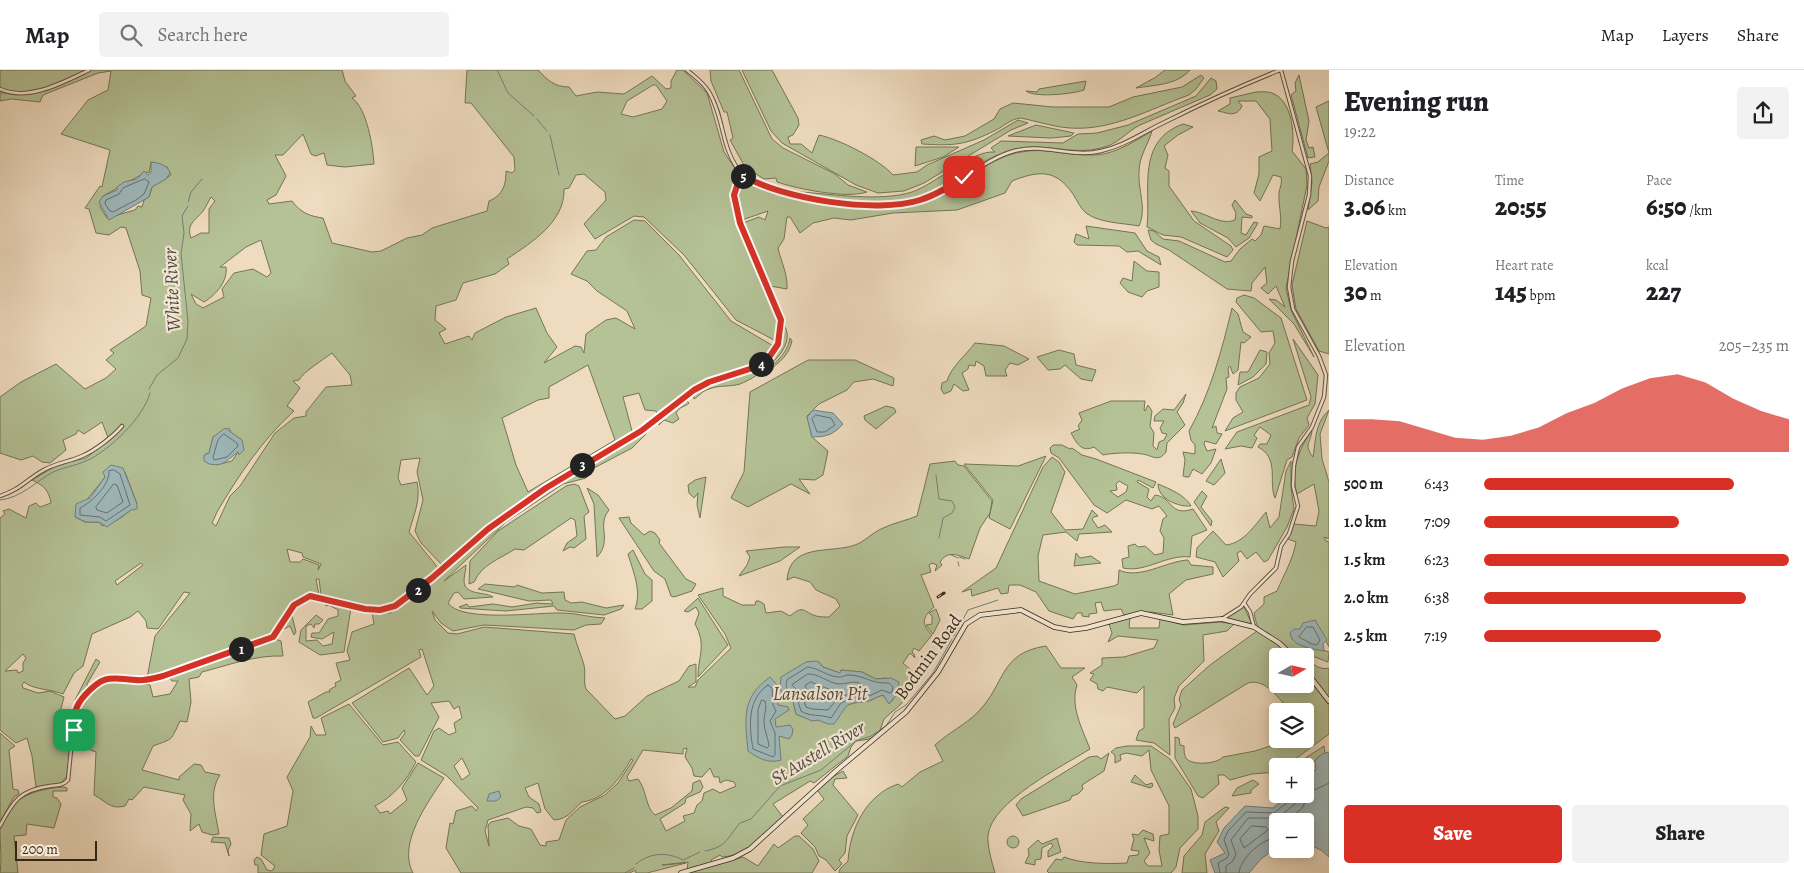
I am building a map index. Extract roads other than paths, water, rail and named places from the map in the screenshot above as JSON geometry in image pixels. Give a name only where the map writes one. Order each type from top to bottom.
[{"type":"main road","name":"Bodmin Road","points":[[681,873],[733,858],[757,844],[837,770],[906,712],[933,680],[964,628],[973,618],[1000,611],[1021,610],[1054,627],[1070,630],[1141,613],[1183,622],[1222,619],[1254,628],[1284,648]]},
{"type":"main road","points":[[1314,682],[1329,701]]},
{"type":"street","points":[[0,90],[8,92],[29,91],[54,87],[89,70]]},
{"type":"street","points":[[687,70],[708,91],[717,110],[727,150],[744,176],[769,187],[828,202],[885,204],[919,201],[942,191],[997,158],[1014,151],[1032,149],[1093,153],[1109,149],[1280,70],[1310,176],[1309,195],[1292,261],[1289,287],[1293,310],[1319,356],[1326,375],[1324,397],[1312,427],[1298,447],[1294,466],[1293,486],[1298,506],[1289,534],[1281,546],[1275,570],[1250,594],[1244,603],[1222,619]]},
{"type":"street","points":[[0,826],[16,798],[35,789],[63,785],[68,780],[75,709],[78,702],[99,680],[113,677],[145,680],[163,676],[273,637],[294,605],[310,596],[365,609],[389,610],[419,589],[488,529],[546,488],[641,431],[694,390],[709,382],[756,367],[768,359],[778,344],[781,320],[740,223],[734,195],[739,180],[744,176]]},
{"type":"street","points":[[0,496],[14,492],[43,470],[57,463],[81,456],[114,435],[122,426]]},
{"type":"street","points":[[1244,603],[1250,612],[1254,628]]},
{"type":"water","points":[[151,162],[167,168],[170,173],[166,179],[152,187],[149,197],[109,220],[99,202],[103,196],[117,190],[117,187],[124,182],[137,179],[144,171],[148,175],[151,173]]},
{"type":"water","points":[[813,410],[833,413],[843,424],[829,435],[812,437],[807,417]]},
{"type":"water","points":[[225,428],[242,440],[244,450],[239,455],[238,452],[222,464],[209,464],[204,461],[204,455],[209,453],[213,437]]},
{"type":"water","points":[[111,465],[123,468],[137,504],[137,509],[131,510],[107,527],[99,522],[86,522],[75,517],[76,504],[90,498],[105,477],[103,472]]},
{"type":"water","points":[[1315,620],[1327,640],[1323,644],[1324,651],[1299,644],[1292,638],[1290,633],[1294,629],[1300,629],[1303,623]]},
{"type":"water","name":"Lansalson Pit","points":[[806,662],[819,662],[823,667],[840,673],[841,670],[862,672],[876,679],[891,678],[899,682],[897,694],[889,704],[883,695],[850,704],[844,709],[834,724],[818,720],[812,721],[796,714],[793,701],[787,700],[780,689],[781,677]]},
{"type":"water","points":[[770,677],[778,686],[778,705],[788,707],[789,710],[775,719],[776,727],[790,725],[793,729],[789,739],[779,736],[781,760],[777,761],[763,760],[748,751],[747,739],[746,719],[750,701],[754,693]]},
{"type":"water","points":[[1329,752],[1329,857],[1314,847],[1314,813],[1269,813],[1269,853],[1249,873],[1215,873],[1210,860],[1225,853],[1217,842],[1224,828],[1245,806],[1273,808],[1279,803],[1314,803],[1315,761],[1322,754]]},
{"type":"water","points":[[499,791],[501,797],[496,801],[487,801],[489,794]]},
{"type":"waterway","points":[[497,70],[508,93],[534,116]]},
{"type":"waterway","points":[[537,119],[547,131]]},
{"type":"waterway","points":[[550,135],[559,175]]},
{"type":"waterway","name":"White River","points":[[188,202],[191,192],[202,179]]},
{"type":"waterway","name":"White River","points":[[149,389],[157,375],[178,358],[187,339],[188,321],[181,254],[184,233],[182,216],[188,206]]},
{"type":"waterway","name":"White River","points":[[0,500],[15,496],[53,472],[86,461],[105,450],[141,412],[150,393]]},
{"type":"waterway","points":[[936,475],[939,499],[952,501],[955,507],[952,513],[943,518],[939,538]]},
{"type":"waterway","points":[[951,555],[958,558]]},
{"type":"waterway","points":[[959,557],[965,559]]},
{"type":"waterway","points":[[958,562],[959,566]]},
{"type":"waterway","name":"St Austell River","points":[[954,636],[968,610],[998,600]]},
{"type":"waterway","name":"St Austell River","points":[[705,851],[723,844],[740,823],[751,819],[780,786],[821,770],[856,741],[871,736],[886,726],[895,712],[906,705],[933,673],[952,639]]},
{"type":"waterway","name":"St Austell River","points":[[636,864],[653,855],[659,854],[683,860],[700,852]]},
{"type":"waterway","name":"St Austell River","points":[[625,873],[634,868]]},
{"type":"railway","points":[[938,597],[944,593]]}]
